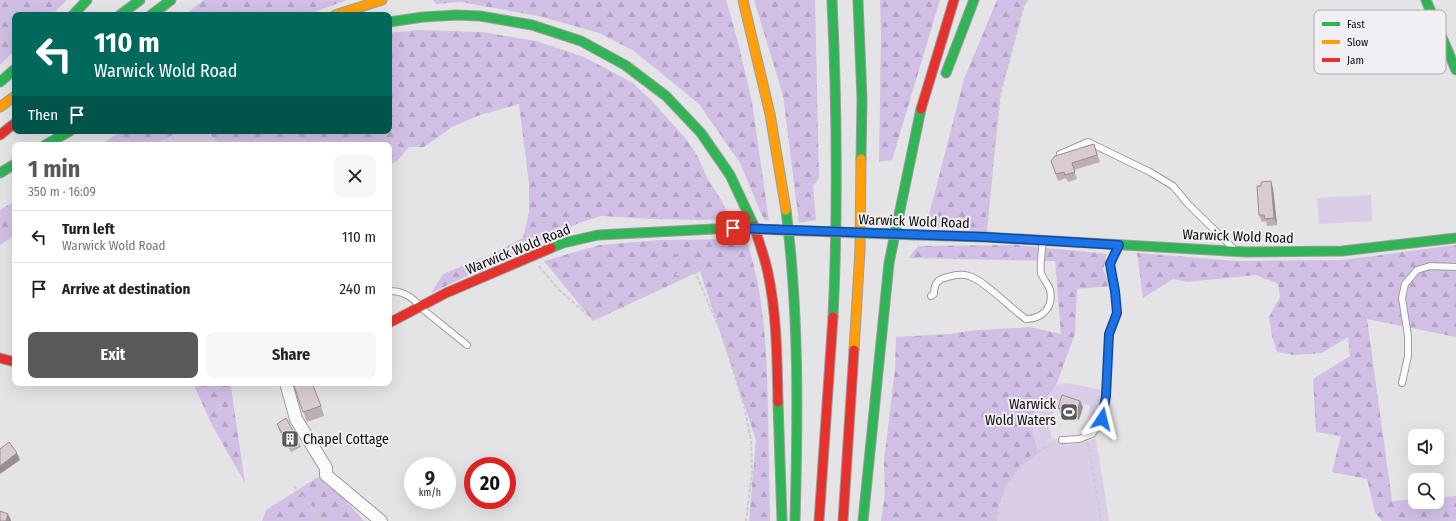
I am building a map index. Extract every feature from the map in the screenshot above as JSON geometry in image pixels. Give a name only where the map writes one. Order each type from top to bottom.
[{"type":"main road","points":[[76,12],[88,0]]},
{"type":"main road","points":[[124,12],[140,0]]},
{"type":"main road","points":[[156,12],[171,0]]},
{"type":"main road","points":[[344,12],[382,0]]},
{"type":"main road","points":[[743,0],[776,140],[792,257],[797,368],[795,521]]},
{"type":"main road","points":[[819,521],[833,310],[836,224],[835,83],[832,0]]},
{"type":"main road","points":[[844,521],[858,306],[860,243],[862,98],[858,0]]},
{"type":"main road","points":[[863,521],[889,263],[923,102],[954,0]]},
{"type":"main road","points":[[942,81],[974,0]]},
{"type":"main road","points":[[1426,0],[1430,10]]},
{"type":"main road","points":[[392,22],[428,16],[480,16],[535,25],[575,38],[606,53],[653,84],[675,104],[698,129],[725,166],[736,186],[756,234],[767,270],[775,314],[782,521]]},
{"type":"main road","points":[[1446,47],[1456,70]]},
{"type":"main road","points":[[0,82],[12,72]]},
{"type":"main road","points":[[0,107],[12,98]]},
{"type":"main road","points":[[913,150],[928,117]]},
{"type":"main road","points":[[0,135],[12,125]]},
{"type":"main road","points":[[50,142],[65,134]]},
{"type":"main road","points":[[0,173],[12,166]]},
{"type":"main road","name":"Warwick Wold Road","points":[[392,321],[446,293],[530,256],[563,243],[598,234],[733,228],[985,237],[1246,252],[1342,252],[1456,238]]},
{"type":"main road","points":[[0,358],[12,361]]},
{"type":"street","points":[[287,386],[296,419],[326,468],[326,475],[381,521]]},
{"type":"lane","points":[[1060,154],[1088,142],[1150,172],[1173,186],[1188,204],[1237,251]]},
{"type":"lane","points":[[931,296],[934,294],[934,287],[937,281],[955,275],[970,276],[1026,319],[1034,319],[1046,311],[1050,301],[1050,290],[1041,273],[1042,241]]},
{"type":"lane","points":[[1062,440],[1079,439],[1092,434],[1102,419],[1106,396],[1109,334],[1117,313],[1110,264],[1119,245]]},
{"type":"lane","points":[[1402,383],[1408,356],[1408,336],[1402,298],[1405,284],[1417,270],[1430,266],[1456,267]]},
{"type":"lane","points":[[392,291],[399,291],[415,300],[420,307],[467,345]]},
{"type":"path","points":[[34,12],[46,0]]},
{"type":"path","points":[[985,237],[1000,95],[1024,5],[1028,0]]},
{"type":"path","points":[[0,45],[12,33]]},
{"type":"path","points":[[668,231],[684,273]]},
{"type":"path","points":[[530,256],[559,290],[589,316],[622,307],[673,275],[695,272],[721,332],[744,405],[751,440],[752,473],[746,521]]},
{"type":"path","points":[[1087,436],[1101,521]]},
{"type":"path","points":[[996,521],[1003,493],[1008,481],[1026,462],[1047,447],[1062,440]]},
{"type":"path","points":[[314,521],[317,493],[326,475]]},
{"type":"path","points":[[294,486],[316,512],[328,521]]},
{"type":"shaded area","points":[[174,134],[209,134],[215,142],[156,142]]},
{"type":"shaded area","points":[[1371,195],[1372,221],[1319,224],[1317,198]]},
{"type":"shaded area","points":[[1066,383],[1102,390],[1097,417],[1095,422],[1088,430],[1090,406],[1065,399],[1056,404],[1049,425],[1052,438],[1069,445],[1096,439],[1109,521],[996,521],[1003,493],[1008,481],[1037,449],[1033,433],[1035,411],[1056,385]]},
{"type":"green space","points":[[0,0],[67,0],[54,12],[12,12],[12,53],[0,65]]},
{"type":"green space","points":[[204,0],[347,0],[314,12],[188,12]]},
{"type":"green space","points":[[433,0],[726,0],[738,42],[752,102],[769,221],[764,220],[740,163],[699,104],[634,51],[599,33],[539,16],[461,2],[436,4]]},
{"type":"green space","points":[[754,0],[815,0],[819,178],[813,186],[816,220],[799,223],[783,95]]},
{"type":"green space","points":[[880,0],[940,0],[892,160],[879,162],[881,33]]},
{"type":"green space","points":[[997,0],[1028,0],[1024,5],[1000,95],[987,232],[926,227],[964,79]]},
{"type":"green space","points":[[418,30],[482,32],[536,41],[584,57],[633,83],[652,101],[686,139],[698,157],[708,180],[722,201],[730,219],[654,219],[601,216],[579,223],[431,293],[443,274],[490,255],[523,238],[529,212],[529,184],[519,104],[480,115],[452,127],[424,147],[409,147],[397,161],[392,164],[392,142],[216,142],[210,134],[392,134],[392,33]]},
{"type":"green space","points":[[117,134],[174,134],[159,142],[105,142]]},
{"type":"green space","points":[[12,203],[12,237],[0,245],[0,210]]},
{"type":"green space","points":[[746,239],[761,303],[766,347],[770,521],[749,521],[756,440],[700,271],[593,321],[544,261],[600,245],[661,240]]},
{"type":"green space","points":[[1017,245],[1107,254],[1103,270],[1111,286],[1077,289],[1075,334],[1056,385],[1035,411],[1033,433],[1037,454],[1013,475],[1008,483],[1001,499],[996,521],[881,521],[885,494],[884,461],[895,369],[896,337],[1030,327],[1061,334],[1055,261],[909,258],[918,246]]},
{"type":"green space","points":[[1456,245],[1456,337],[1367,319],[1392,501],[1408,500],[1408,509],[1444,509],[1444,497],[1456,496],[1456,521],[1382,521],[1375,512],[1367,479],[1332,472],[1341,436],[1316,432],[1313,379],[1350,356],[1348,337],[1322,353],[1294,355],[1277,352],[1272,336],[1269,317],[1280,297],[1278,284],[1256,275],[1187,282],[1173,279],[1143,298],[1137,253],[1238,261],[1343,260]]},
{"type":"green space","points":[[194,386],[231,386],[245,483],[212,425]]},
{"type":"green space","points":[[323,474],[364,521],[262,521],[266,510]]},
{"type":"building","points":[[1094,144],[1097,155],[1072,163],[1075,172],[1065,175],[1064,172],[1056,174],[1051,161],[1055,156]]},
{"type":"building","points":[[1271,181],[1274,218],[1265,219],[1264,215],[1259,215],[1257,186],[1261,186],[1261,182]]},
{"type":"building","points":[[294,386],[313,386],[321,406],[303,412]]},
{"type":"building","points":[[1062,395],[1080,401],[1077,413],[1058,408]]},
{"type":"building","points":[[286,418],[298,440],[289,445],[277,424]]},
{"type":"building","points":[[9,442],[17,453],[0,466],[0,449]]},
{"type":"building","points":[[0,511],[8,514],[6,521],[0,521]]},
{"type":"traffic: fast","points":[[76,12],[87,0]]},
{"type":"traffic: fast","points":[[124,12],[140,0]]},
{"type":"traffic: fast","points":[[155,12],[171,0]]},
{"type":"traffic: fast","points":[[832,0],[836,158],[836,238],[833,317]]},
{"type":"traffic: fast","points":[[858,0],[862,99],[861,159]]},
{"type":"traffic: fast","points":[[946,73],[974,0]]},
{"type":"traffic: fast","points":[[1426,0],[1430,10]]},
{"type":"traffic: fast","points":[[392,22],[423,17],[457,15],[480,16],[532,25],[581,41],[625,65],[666,96],[701,133],[730,175],[754,226]]},
{"type":"traffic: fast","points":[[1446,47],[1456,70]]},
{"type":"traffic: fast","points":[[0,82],[12,72]]},
{"type":"traffic: fast","points":[[863,521],[889,263],[921,109]]},
{"type":"traffic: fast","points":[[50,142],[65,134]]},
{"type":"traffic: fast","points":[[0,173],[12,166]]},
{"type":"traffic: fast","points":[[786,210],[795,326],[797,403],[795,520]]},
{"type":"traffic: fast","points":[[551,248],[563,243],[598,235],[733,228]]},
{"type":"traffic: fast","points":[[834,232],[915,235]]},
{"type":"traffic: fast","points":[[915,235],[985,237],[1246,252],[1342,251],[1456,238]]},
{"type":"traffic: fast","points":[[778,402],[782,521]]},
{"type":"traffic: slow","points":[[344,12],[382,0]]},
{"type":"traffic: slow","points":[[743,0],[770,114],[786,210]]},
{"type":"traffic: slow","points":[[0,107],[12,98]]},
{"type":"traffic: slow","points":[[854,350],[860,250],[861,159]]},
{"type":"traffic: jam","points":[[921,109],[954,0]]},
{"type":"traffic: jam","points":[[0,135],[12,125]]},
{"type":"traffic: jam","points":[[754,226],[767,267],[771,289],[776,338],[778,402]]},
{"type":"traffic: jam","points":[[733,228],[834,232]]},
{"type":"traffic: jam","points":[[392,321],[446,293],[551,248]]},
{"type":"traffic: jam","points":[[819,521],[833,317]]},
{"type":"traffic: jam","points":[[843,521],[854,350]]},
{"type":"traffic: jam","points":[[0,358],[12,361]]},
{"type":"place","name":"Warwick Wold Waters","points":[[1069,412]]},
{"type":"place","name":"Chapel Cottage","points":[[290,439]]},
{"type":"route","points":[[733,228],[985,237],[1119,245],[1110,264],[1117,313],[1109,334],[1106,396],[1102,419]]}]
